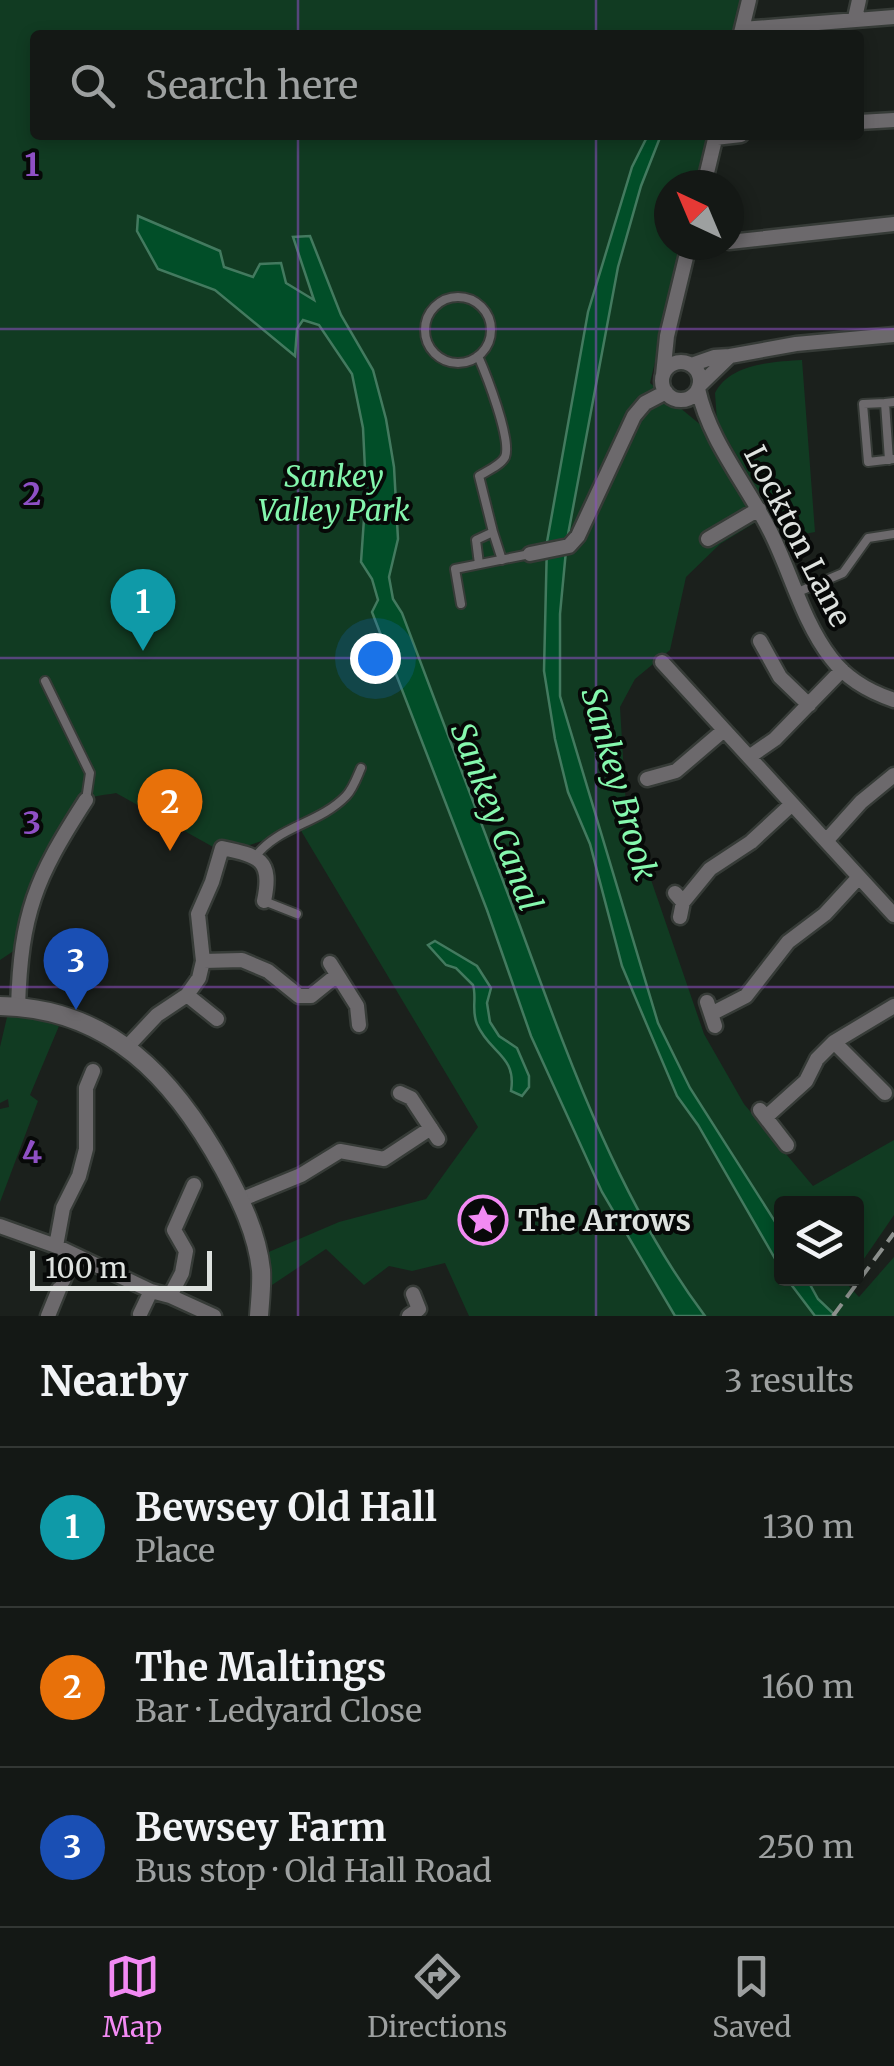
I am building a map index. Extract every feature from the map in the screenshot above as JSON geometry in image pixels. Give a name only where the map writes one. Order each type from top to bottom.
[{"type":"street","points":[[742,30],[749,0]]},
{"type":"street","points":[[854,18],[859,0]]},
{"type":"street","points":[[757,30],[894,17]]},
{"type":"street","points":[[864,122],[894,120]]},
{"type":"street","points":[[707,170],[714,140]]},
{"type":"street","points":[[744,240],[894,224]]},
{"type":"street","points":[[672,396],[663,375],[667,336],[686,260]]},
{"type":"street","points":[[663,375],[670,366],[714,357],[894,334]]},
{"type":"street","points":[[667,336],[687,364],[698,372],[699,388]]},
{"type":"street","points":[[530,554],[569,546],[583,528],[634,416],[645,403],[672,396],[690,398],[730,356]]},
{"type":"street","name":"Lockton Lane","points":[[699,388],[707,424],[759,509],[818,640],[842,670],[866,688],[894,700]]},
{"type":"street","name":"Lockton Lane","points":[[672,396],[707,424]]},
{"type":"street","points":[[728,550],[713,536],[759,509]]},
{"type":"street","points":[[760,641],[780,677],[809,705]]},
{"type":"street","points":[[662,662],[893,913]]},
{"type":"street","points":[[749,758],[775,739],[842,670]]},
{"type":"street","points":[[648,780],[676,771],[724,730]]},
{"type":"street","points":[[826,842],[861,802],[894,775]]},
{"type":"street","points":[[86,800],[42,873],[26,913],[9,1007],[70,1017],[127,1047],[157,1074],[183,1106],[240,1200],[253,1231],[261,1267],[259,1316]]},
{"type":"street","points":[[680,904],[710,869],[752,842],[792,804]]},
{"type":"street","points":[[127,1047],[156,1016],[188,994],[198,978],[203,961],[198,914],[222,848],[255,857],[264,864],[269,878],[264,901]]},
{"type":"street","points":[[711,1014],[746,996],[788,942],[826,914],[860,877]]},
{"type":"street","points":[[203,961],[242,960],[268,971],[299,996],[310,996],[333,969],[358,1006],[359,1025]]},
{"type":"street","points":[[188,994],[217,1019]]},
{"type":"street","points":[[787,1145],[763,1113],[806,1081],[817,1059],[834,1042],[894,1006]]},
{"type":"street","points":[[834,1042],[885,1097]]},
{"type":"street","points":[[56,1246],[64,1208],[86,1149],[86,1088],[94,1072]]},
{"type":"street","points":[[240,1200],[301,1175],[340,1152],[384,1158],[435,1134],[410,1098],[400,1093]]},
{"type":"street","points":[[170,1296],[182,1274],[186,1251],[174,1230],[194,1185]]},
{"type":"street","points":[[0,1226],[56,1246],[214,1316]]},
{"type":"street","points":[[48,1316],[73,1256]]},
{"type":"street","points":[[140,1314],[151,1291]]},
{"type":"street","points":[[409,1316],[420,1309],[413,1294]]},
{"type":"lane","points":[[455,298],[475,302],[483,309],[491,329],[485,349],[478,356],[457,363],[436,356],[425,326],[436,306],[455,298]]},
{"type":"lane","points":[[478,356],[494,392],[506,451],[503,460],[479,476],[502,560]]},
{"type":"lane","points":[[889,403],[892,460],[868,462],[863,404],[889,403]]},
{"type":"lane","points":[[479,564],[476,540],[493,532]]},
{"type":"lane","points":[[798,592],[843,573],[868,538],[894,534]]},
{"type":"lane","points":[[461,604],[455,570],[530,554]]},
{"type":"lane","points":[[44,681],[90,773],[86,800]]},
{"type":"lane","points":[[255,857],[270,840],[310,822],[348,795],[361,768]]},
{"type":"lane","points":[[264,901],[297,914]]},
{"type":"green space","name":"Sankey Valley Park","points":[[0,0],[742,0],[735,30],[30,30],[30,140],[708,140],[701,170],[654,170],[654,260],[679,260],[650,383],[702,426],[748,499],[756,522],[720,544],[686,577],[670,650],[635,679],[620,707],[626,807],[704,1034],[744,1104],[813,1186],[894,1140],[894,1215],[864,1259],[864,1196],[774,1196],[774,1286],[849,1286],[859,1297],[894,1257],[894,1316],[469,1316],[445,1263],[412,1271],[389,1266],[364,1285],[326,1249],[260,1293],[257,1257],[339,1222],[426,1199],[478,1127],[300,829],[224,853],[116,793],[88,799],[72,813],[48,848],[22,912],[15,950],[0,960]]},
{"type":"green space","points":[[802,360],[815,532],[783,538],[717,421],[715,393],[741,370]]},
{"type":"green space","points":[[8,1013],[59,1026],[30,1095],[38,1101],[0,1202],[0,1109],[9,1107],[8,1099],[0,1103],[0,1047]]},
{"type":"shaded area","name":"Sankey Brook","points":[[646,140],[659,140],[641,186],[618,267],[567,540],[560,614],[560,696],[658,1023],[690,1088],[774,1220],[774,1257],[698,1125],[677,1096],[622,966],[590,844],[568,792],[555,739],[544,671],[547,542],[588,312],[632,167]]},
{"type":"shaded area","points":[[138,216],[220,251],[224,267],[253,277],[260,264],[281,263],[286,283],[314,300],[293,237],[310,236],[341,315],[373,370],[386,419],[394,467],[398,539],[389,577],[393,599],[402,613],[598,1128],[646,1225],[705,1316],[675,1316],[602,1192],[531,1036],[487,910],[372,612],[378,600],[372,579],[361,562],[366,490],[363,428],[352,374],[319,325],[303,320],[297,329],[295,356],[215,290],[158,269],[137,231]]},
{"type":"shaded area","points":[[435,941],[477,966],[491,988],[487,1003],[490,1022],[499,1036],[517,1048],[529,1076],[529,1087],[522,1096],[511,1091],[510,1069],[477,1024],[473,985],[428,945]]},
{"type":"shaded area","points":[[792,1286],[811,1286],[836,1316],[815,1316]]},
{"type":"railway","points":[[833,1316],[894,1233]]},
{"type":"place","name":"Bewsey Old Hall","points":[[143,651]]},
{"type":"place","name":"The Maltings","points":[[170,851]]},
{"type":"place","name":"Bewsey Farm","points":[[76,1010]]},
{"type":"place","name":"The Arrows","points":[[483,1220]]},
{"type":"water label","name":"Sankey Canal","points":[[496,817]]}]
